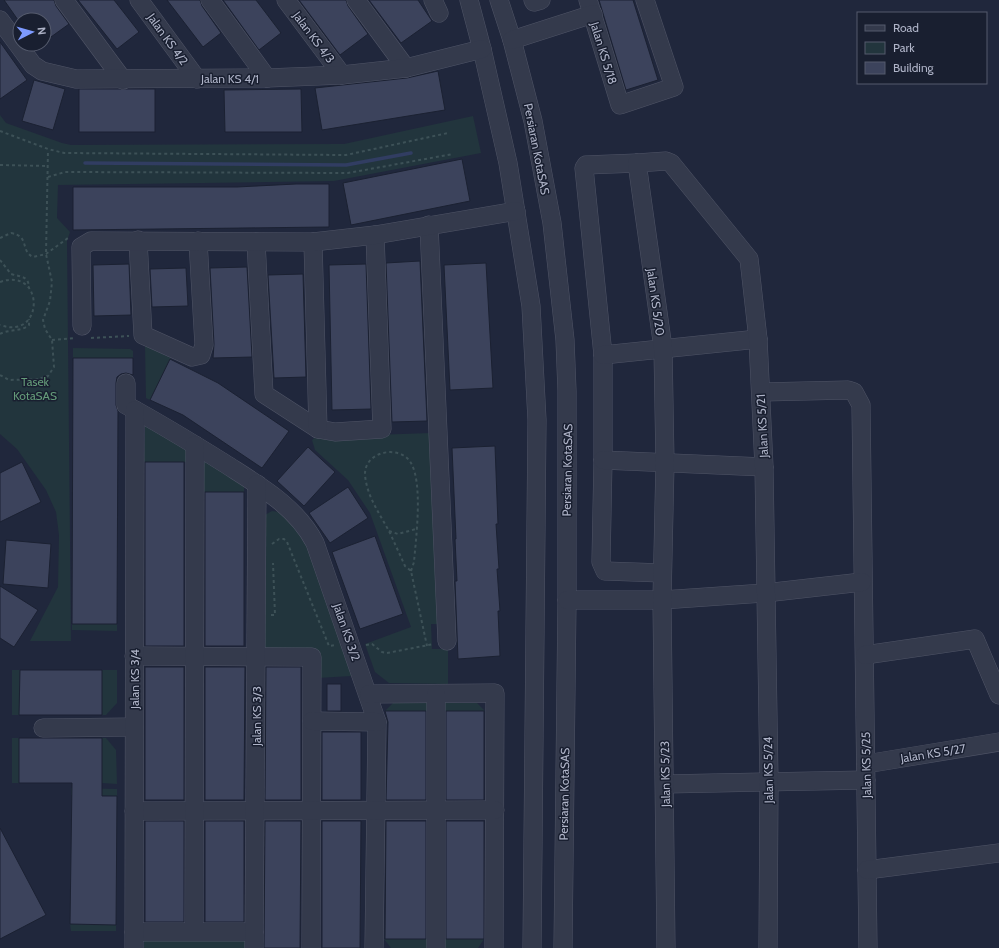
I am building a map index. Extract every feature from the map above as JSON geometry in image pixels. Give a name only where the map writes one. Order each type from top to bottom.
[{"type":"street","points":[[64,0],[123,80]]},
{"type":"street","name":"Jalan KS 4/2","points":[[139,0],[197,78]]},
{"type":"street","points":[[210,0],[267,78]]},
{"type":"street","name":"Jalan KS 4/3","points":[[286,0],[342,75]]},
{"type":"street","points":[[356,0],[406,68]]},
{"type":"street","points":[[469,0],[482,49],[508,164],[530,306],[537,420],[532,948]]},
{"type":"street","name":"Persiaran KotaSAS","points":[[499,0],[512,40],[533,121],[552,223],[564,333],[567,391],[567,600],[563,948]]},
{"type":"street","points":[[533,0],[534,2],[542,0]]},
{"type":"street","name":"Jalan KS 5/18","points":[[590,7],[620,105],[674,87],[645,0]]},
{"type":"street","points":[[512,40],[590,7]]},
{"type":"street","name":"Jalan KS 4/1","points":[[0,20],[33,65],[42,71],[76,79],[123,80],[267,78],[342,75],[406,68],[482,49]]},
{"type":"street","name":"Jalan KS 5/21","points":[[637,163],[666,161],[671,163],[749,259],[758,339],[761,392],[764,467],[765,593]]},
{"type":"street","points":[[637,163],[586,165],[584,168],[603,355],[604,460],[602,568],[605,571],[662,572]]},
{"type":"street","name":"Jalan KS 5/20","points":[[637,163],[663,348],[665,463],[662,600]]},
{"type":"street","points":[[85,334],[81,247],[92,241],[138,240],[313,242],[375,235],[516,211]]},
{"type":"street","points":[[429,225],[447,641]]},
{"type":"street","points":[[256,242],[264,394],[318,429],[336,432],[382,429],[375,235]]},
{"type":"street","points":[[138,240],[144,335],[192,357],[201,355],[204,345],[198,241]]},
{"type":"street","points":[[313,242],[318,429]]},
{"type":"street","points":[[603,355],[758,339]]},
{"type":"street","points":[[126,383],[126,405],[135,410]]},
{"type":"street","name":"Jalan KS 5/25","points":[[761,392],[848,390],[854,392],[861,405],[862,582],[865,656],[868,948]]},
{"type":"street","name":"Jalan KS 3/2","points":[[135,410],[257,484],[295,514],[310,533],[323,564],[346,647],[369,694],[377,722],[374,948]]},
{"type":"street","name":"Jalan KS 3/4","points":[[134,940],[135,410]]},
{"type":"street","points":[[194,931],[195,445]]},
{"type":"street","points":[[604,460],[764,467]]},
{"type":"street","name":"Jalan KS 3/3","points":[[254,940],[257,484]]},
{"type":"street","points":[[567,600],[662,600],[765,593],[862,582]]},
{"type":"street","name":"Jalan KS 5/24","points":[[765,593],[769,782],[768,948]]},
{"type":"street","name":"Jalan KS 5/23","points":[[662,600],[666,948]]},
{"type":"street","points":[[865,656],[975,639],[999,695]]},
{"type":"street","points":[[134,656],[312,657],[311,948]]},
{"type":"street","points":[[369,694],[495,693],[494,948]]},
{"type":"street","points":[[436,694],[436,948]]},
{"type":"street","points":[[312,721],[377,722]]},
{"type":"street","points":[[43,728],[134,727]]},
{"type":"street","name":"Jalan KS 5/27","points":[[665,784],[769,782],[866,772],[999,742]]},
{"type":"street","points":[[134,811],[495,810]]},
{"type":"street","points":[[867,870],[999,853]]},
{"type":"street","points":[[134,940],[194,931],[254,940]]},
{"type":"path","points":[[0,131],[48,149],[64,153],[346,154],[448,133]]},
{"type":"path","points":[[0,375],[9,380],[15,381],[39,379],[48,376],[54,367],[52,340],[44,325],[44,315],[50,301],[52,282],[46,254],[48,149]]},
{"type":"path","points":[[48,177],[65,172],[348,173],[453,154]]},
{"type":"path","points":[[0,165],[48,166]]},
{"type":"path","points":[[0,238],[6,234],[16,234],[24,240],[30,255],[35,257],[46,254],[68,238],[76,240],[81,247]]},
{"type":"path","points":[[0,260],[11,274],[25,277],[28,280],[29,288],[35,302],[29,319],[12,328],[0,325]]},
{"type":"path","points":[[0,282],[14,280],[20,281],[29,288]]},
{"type":"path","points":[[0,334],[25,329],[30,325],[29,319]]},
{"type":"path","points":[[52,340],[85,334],[144,335]]},
{"type":"path","points":[[410,571],[414,562],[418,506],[414,470],[408,459],[395,452],[387,451],[373,457],[367,464],[365,470],[371,500],[389,531],[405,566],[410,571],[427,646]]},
{"type":"path","points":[[389,531],[398,534],[416,529]]},
{"type":"path","points":[[272,546],[273,542],[279,539],[284,539],[287,542],[329,646],[346,647],[372,644],[387,653],[447,641]]},
{"type":"path","points":[[256,616],[274,615],[273,562]]},
{"type":"green space","name":"Tasek KotaSAS","points":[[0,115],[6,123],[71,145],[344,144],[473,116],[481,153],[334,181],[58,185],[57,218],[70,232],[67,241],[71,641],[30,641],[58,587],[59,535],[56,512],[46,490],[17,449],[0,434]]},
{"type":"green space","points":[[145,346],[171,358],[150,400],[146,398]]},
{"type":"green space","points":[[73,348],[130,349],[133,351],[133,358],[73,358]]},
{"type":"green space","points":[[145,425],[189,449],[189,462],[144,462]]},
{"type":"green space","points":[[431,433],[438,624],[431,624],[432,649],[448,649],[448,684],[389,683],[375,672],[365,644],[411,627],[370,513],[348,480],[315,450],[312,440],[316,437]]},
{"type":"green space","points":[[203,458],[244,484],[244,492],[199,492]]},
{"type":"green space","points":[[272,511],[286,517],[304,539],[352,676],[317,678],[317,651],[261,651],[263,516]]},
{"type":"green space","points":[[72,624],[117,624],[117,631],[72,630]]},
{"type":"green space","points":[[12,670],[20,670],[19,715],[12,715]]},
{"type":"green space","points":[[102,670],[117,670],[117,703],[106,715],[102,715]]},
{"type":"green space","points":[[393,703],[430,703],[430,711],[385,711]]},
{"type":"green space","points":[[440,703],[477,703],[485,711],[440,711]]},
{"type":"green space","points":[[12,738],[19,738],[19,783],[12,783]]},
{"type":"green space","points":[[102,738],[106,738],[116,750],[117,784],[102,783]]},
{"type":"green space","points":[[71,788],[117,789],[117,796],[71,795]]},
{"type":"green space","points":[[70,924],[116,925],[116,931],[71,931]]},
{"type":"green space","points":[[144,936],[246,937],[246,948],[144,948]]},
{"type":"green space","points":[[384,939],[429,939],[429,948],[391,948]]},
{"type":"green space","points":[[439,939],[484,939],[478,948],[439,948]]},
{"type":"building","points":[[4,0],[54,0],[56,6],[69,24],[52,36],[52,12],[12,12]]},
{"type":"building","points":[[78,0],[114,0],[139,32],[117,49]]},
{"type":"building","points":[[167,0],[200,0],[202,6],[221,33],[203,47]]},
{"type":"building","points":[[223,0],[256,0],[281,33],[259,50]]},
{"type":"building","points":[[299,0],[346,0],[348,6],[368,34],[340,55]]},
{"type":"building","points":[[369,0],[418,0],[432,21],[401,43]]},
{"type":"building","points":[[599,0],[633,0],[658,80],[626,90]]},
{"type":"building","points":[[0,42],[27,80],[0,99]]},
{"type":"building","points":[[438,71],[445,110],[322,130],[315,88],[407,78]]},
{"type":"building","points":[[34,80],[65,89],[53,130],[22,121]]},
{"type":"building","points":[[79,89],[155,89],[155,132],[79,132]]},
{"type":"building","points":[[301,89],[302,132],[225,132],[224,90]]},
{"type":"building","points":[[462,159],[470,201],[351,225],[343,183]]},
{"type":"building","points":[[329,184],[329,227],[73,230],[73,187],[237,187]]},
{"type":"building","points":[[420,261],[427,421],[392,422],[386,263]]},
{"type":"building","points":[[486,263],[493,388],[450,390],[444,265]]},
{"type":"building","points":[[129,264],[131,315],[94,316],[93,265]]},
{"type":"building","points":[[366,264],[371,409],[332,410],[329,265]]},
{"type":"building","points":[[247,267],[252,357],[213,358],[214,344],[210,268]]},
{"type":"building","points":[[186,268],[188,306],[152,307],[150,269]]},
{"type":"building","points":[[303,274],[306,377],[274,378],[268,275]]},
{"type":"building","points":[[73,358],[133,358],[133,375],[126,373],[121,374],[117,377],[116,383],[116,405],[118,411],[117,624],[72,624]]},
{"type":"building","points":[[170,359],[218,383],[289,431],[262,468],[183,415],[150,400]]},
{"type":"building","points":[[495,446],[500,656],[458,659],[455,581],[457,581],[456,539],[452,448]]},
{"type":"building","points":[[308,447],[335,472],[304,506],[277,481]]},
{"type":"building","points":[[22,462],[41,502],[0,522],[0,473]]},
{"type":"building","points":[[145,462],[184,462],[184,646],[145,646]]},
{"type":"building","points":[[348,487],[368,518],[330,543],[309,513]]},
{"type":"building","points":[[205,492],[244,492],[244,646],[205,646]]},
{"type":"building","points":[[375,536],[403,614],[360,629],[332,552]]},
{"type":"building","points":[[6,540],[51,544],[48,588],[3,584]]},
{"type":"building","points":[[0,586],[38,610],[14,647],[0,638]]},
{"type":"building","points":[[145,667],[184,667],[184,800],[145,800]]},
{"type":"building","points":[[205,667],[245,667],[244,800],[205,800]]},
{"type":"building","points":[[266,667],[301,667],[301,800],[265,800]]},
{"type":"building","points":[[20,670],[102,670],[102,715],[19,715]]},
{"type":"building","points":[[327,684],[341,684],[341,711],[327,711]]},
{"type":"building","points":[[385,711],[426,711],[426,800],[386,800],[388,722]]},
{"type":"building","points":[[446,711],[484,711],[484,800],[446,800]]},
{"type":"building","points":[[322,732],[361,732],[361,800],[322,800]]},
{"type":"building","points":[[19,738],[102,738],[102,796],[117,796],[116,925],[70,924],[72,783],[19,783]]},
{"type":"building","points":[[145,821],[184,821],[184,922],[145,922]]},
{"type":"building","points":[[205,821],[244,821],[244,922],[205,922]]},
{"type":"building","points":[[265,821],[301,821],[300,948],[264,948]]},
{"type":"building","points":[[322,821],[361,821],[360,948],[322,948]]},
{"type":"building","points":[[386,821],[426,821],[426,939],[385,939]]},
{"type":"building","points":[[446,821],[484,821],[484,939],[446,939]]},
{"type":"building","points":[[0,828],[46,915],[0,939]]},
{"type":"waterway","points":[[85,163],[346,165],[411,153]]}]
